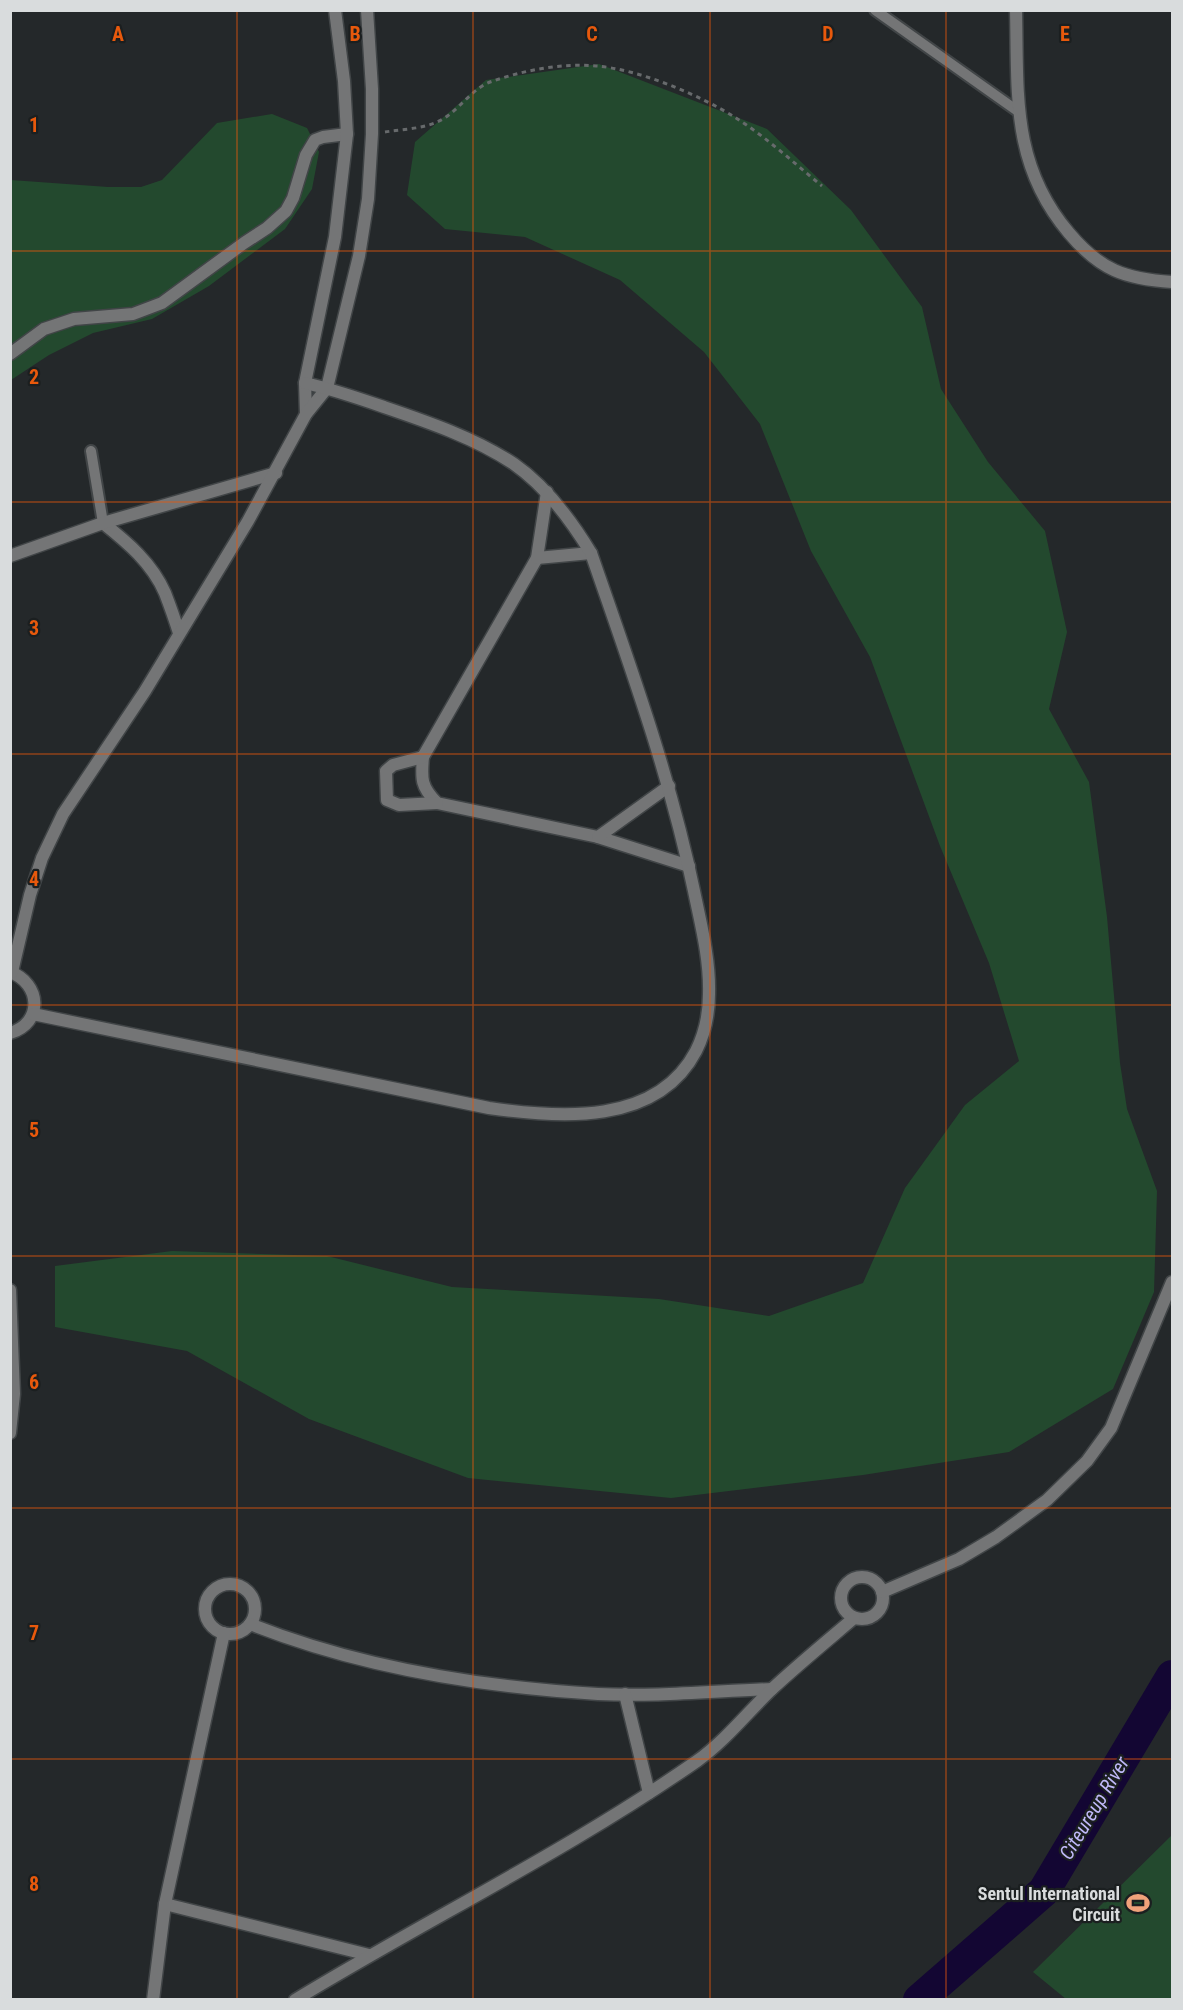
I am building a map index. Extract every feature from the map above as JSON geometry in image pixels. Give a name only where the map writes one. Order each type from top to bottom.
[{"type":"street","points":[[306,414],[305,383],[335,237],[347,134],[344,81],[335,10]]},
{"type":"street","points":[[10,1033],[18,1031],[27,1024],[33,1014],[35,1001],[32,988],[24,978],[11,972],[36,876],[63,814],[145,691],[276,473],[306,414],[327,388],[359,256],[368,199],[372,89],[367,10]]},
{"type":"street","points":[[1016,10],[1019,112],[1028,160],[1053,213],[1080,246],[1095,259],[1121,274],[1173,282]]},
{"type":"street","points":[[10,354],[44,329],[74,319],[133,314],[162,303],[267,228],[286,211],[297,188],[306,155],[315,140],[347,134]]},
{"type":"street","points":[[33,1014],[489,1108],[562,1116],[606,1112],[650,1096],[677,1077],[695,1053],[704,1033],[709,992],[706,953],[689,866],[669,786],[591,554],[577,530],[547,492],[514,465],[436,425],[327,388],[305,383]]},
{"type":"street","points":[[10,556],[102,523],[276,473]]},
{"type":"street","points":[[437,803],[424,787],[423,757],[537,558],[547,492]]},
{"type":"street","points":[[102,523],[124,540],[153,573],[164,591],[179,633]]},
{"type":"street","points":[[537,558],[591,554]]},
{"type":"street","points":[[423,757],[393,765],[386,771],[387,800],[399,805],[437,803],[598,837],[689,866]]},
{"type":"street","points":[[598,837],[669,786]]},
{"type":"street","points":[[882,1592],[959,1558],[996,1537],[1047,1500],[1087,1461],[1111,1428],[1173,1282]]},
{"type":"street","points":[[10,1290],[14,1394],[10,1433]]},
{"type":"street","points":[[858,1577],[866,1577],[879,1585],[882,1592],[883,1601],[880,1610],[873,1616],[864,1619],[854,1618],[843,1607],[841,1600],[845,1585],[858,1577]]},
{"type":"street","points":[[231,1584],[248,1591],[253,1598],[254,1616],[243,1630],[224,1633],[209,1622],[206,1614],[208,1596],[222,1585],[231,1584]]},
{"type":"street","points":[[296,2000],[369,1955],[526,1867],[649,1793],[698,1760],[720,1742],[772,1689],[854,1618]]},
{"type":"street","points":[[250,1624],[278,1635],[360,1659],[466,1682],[598,1694],[772,1689]]},
{"type":"street","points":[[153,2000],[165,1904],[224,1633]]},
{"type":"street","points":[[625,1694],[649,1793]]},
{"type":"street","points":[[165,1904],[369,1955]]},
{"type":"lane","points":[[875,10],[1019,112]]},
{"type":"lane","points":[[92,451],[102,523]]},
{"type":"path","points":[[372,134],[425,126],[443,119],[482,87],[495,80],[554,67],[603,66],[656,81],[714,105],[737,119],[822,186]]},
{"type":"green space","points":[[599,64],[767,129],[851,210],[922,307],[941,389],[988,462],[1045,531],[1067,632],[1049,709],[1089,782],[1107,917],[1120,1063],[1127,1109],[1157,1191],[1154,1292],[1113,1389],[1009,1452],[863,1475],[671,1498],[468,1478],[309,1419],[187,1351],[55,1327],[55,1266],[172,1251],[327,1256],[452,1287],[659,1299],[769,1316],[863,1283],[905,1188],[965,1105],[1019,1061],[989,963],[940,846],[870,657],[811,551],[760,424],[704,352],[620,280],[525,237],[445,229],[407,195],[415,142],[486,80]]},
{"type":"green space","points":[[272,114],[307,128],[319,152],[312,189],[285,229],[209,286],[152,319],[93,333],[49,355],[11,380],[11,180],[141,187],[162,180],[217,123]]},
{"type":"green space","name":"Sentul International Circuit","points":[[1172,1835],[1172,1999],[1066,1999],[1033,1972]]},
{"type":"waterway","name":"Citeureup River","points":[[919,2000],[1044,1891],[1172,1676]]},
{"type":"place","name":"Sentul International Circuit","points":[[1138,1903]]}]
